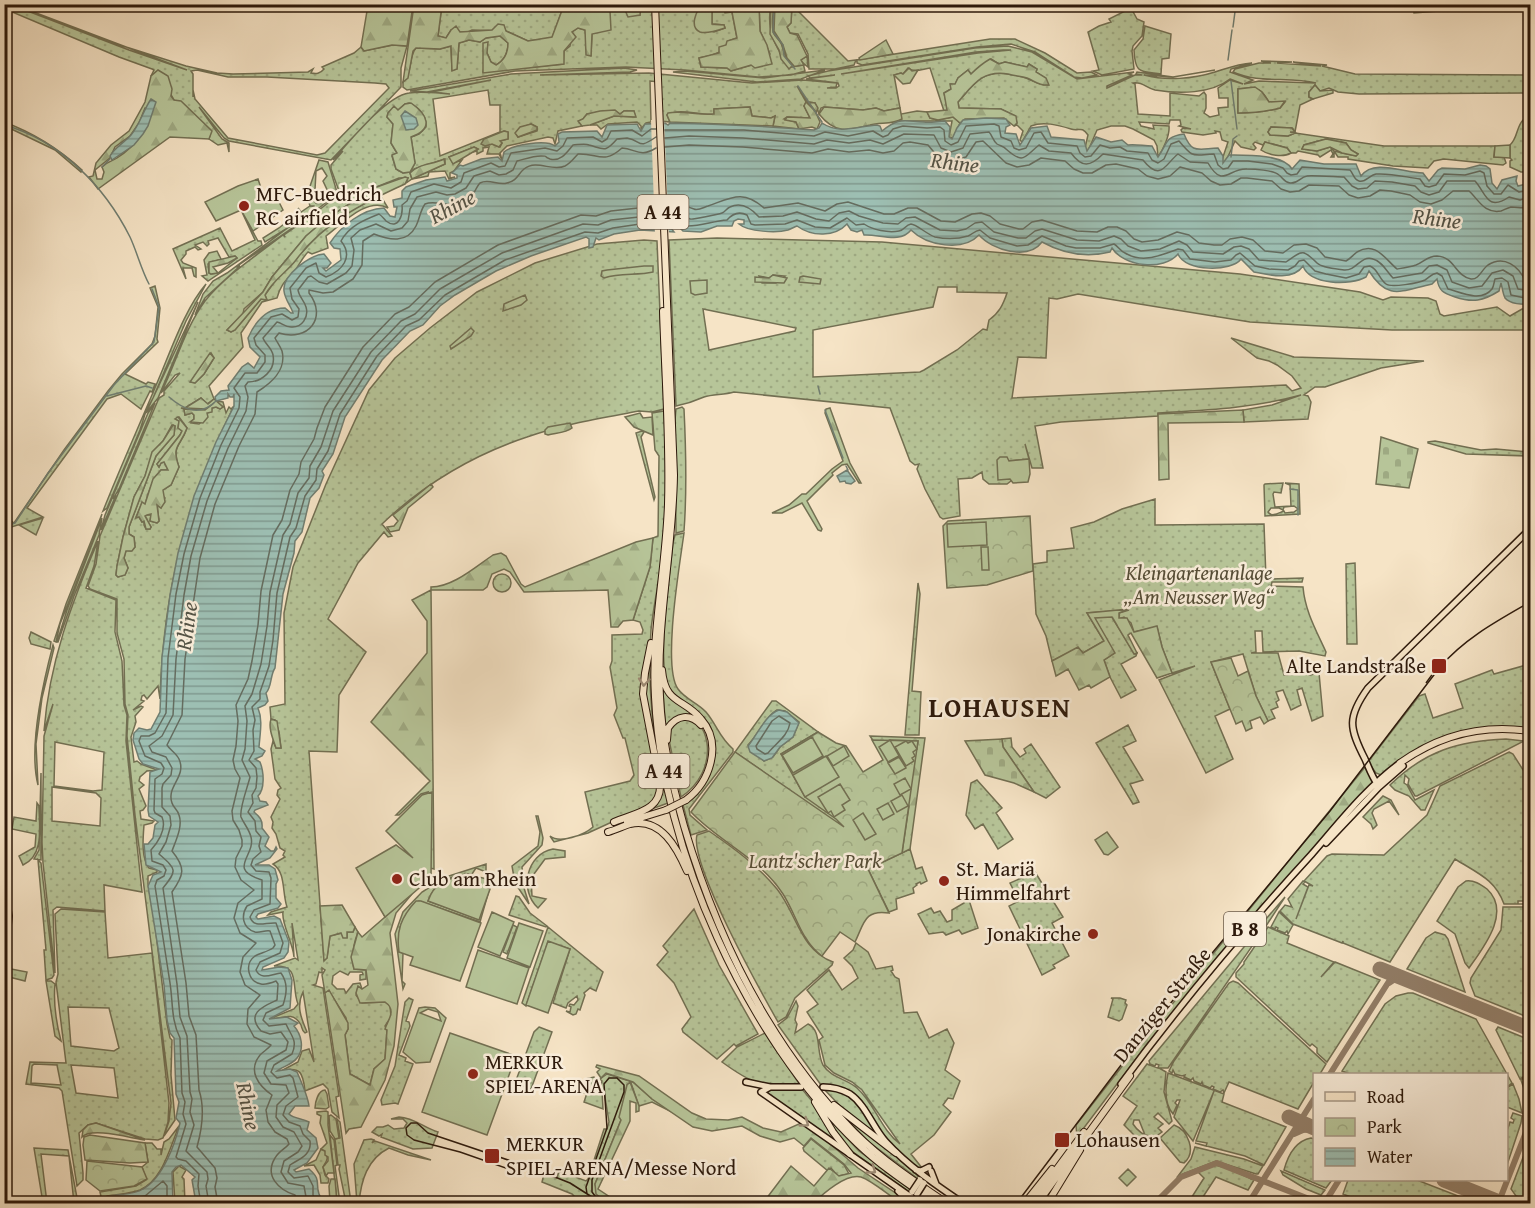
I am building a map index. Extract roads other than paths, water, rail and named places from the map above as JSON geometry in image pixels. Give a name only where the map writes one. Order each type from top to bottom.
[{"type":"highway","name":"A 44","points":[[653,4],[669,419],[674,486],[660,635],[661,714],[672,782],[694,858],[725,939],[774,1028],[834,1110],[864,1141],[900,1171],[948,1203]]},
{"type":"highway","name":"A 44","points":[[668,539],[656,625],[655,698],[662,759],[680,835],[706,912],[752,1003],[785,1056],[811,1091],[843,1129],[868,1153],[937,1203]]},
{"type":"highway","points":[[614,822],[653,805],[659,796],[643,694],[645,673],[656,625]]},
{"type":"highway","points":[[660,635],[666,687],[674,699],[701,719],[711,739],[712,754],[709,770],[700,788],[685,799],[608,832],[631,824],[642,823],[653,826],[664,833],[680,856],[706,912]]},
{"type":"highway","points":[[672,782],[668,728],[684,716],[693,718],[700,723],[705,732],[709,754],[704,776],[685,799]]},
{"type":"highway","name":"Danziger Straße","points":[[1401,764],[1438,741],[1468,732],[1500,728],[1530,733]]},
{"type":"highway","points":[[637,813],[666,808]]},
{"type":"highway","points":[[807,1076],[838,1108],[896,1153]]},
{"type":"highway","name":"Danziger Straße","points":[[1031,1203],[1066,1155],[1130,1076]]},
{"type":"highway","points":[[1047,1203],[1091,1132],[1116,1099],[1120,1087]]},
{"type":"highway","name":"Danziger Straße","points":[[1037,1203],[1120,1087]]},
{"type":"highway","points":[[811,1091],[811,1096],[833,1132],[850,1154]]},
{"type":"highway","points":[[1024,1203],[1066,1155]]},
{"type":"main road","points":[[1379,784],[1353,733],[1352,720],[1356,707],[1368,688],[1530,529]]},
{"type":"main road","name":"Danziger Straße","points":[[1130,1076],[1259,918],[1386,774],[1401,764]]},
{"type":"main road","name":"Danziger Straße","points":[[1120,1087],[1219,959],[1294,873],[1401,764]]},
{"type":"main road","points":[[1368,765],[1379,784]]},
{"type":"main road","points":[[1374,773],[1377,776],[1386,774]]},
{"type":"main road","points":[[4,889],[9,916],[4,960]]},
{"type":"main road","points":[[746,1082],[770,1087],[801,1087]]},
{"type":"main road","points":[[770,1087],[761,1092],[838,1148],[921,1203]]},
{"type":"main road","points":[[823,1087],[841,1089],[855,1098],[896,1153],[923,1179],[964,1203]]},
{"type":"main road","points":[[914,1169],[921,1171],[930,1169],[936,1186]]},
{"type":"main road","points":[[894,1185],[903,1196],[905,1203],[913,1197],[923,1179]]},
{"type":"water","points":[[151,99],[156,102],[143,134],[134,145],[112,160],[110,156],[134,131]]},
{"type":"water","points":[[405,111],[416,118],[418,125],[414,129],[406,130],[401,116]]},
{"type":"water","name":"Rhine","points":[[1006,119],[1010,125],[1006,127],[1005,133],[1016,134],[1020,145],[1031,128],[1047,126],[1051,137],[1084,140],[1087,151],[1096,137],[1111,142],[1122,140],[1128,145],[1152,146],[1158,157],[1167,141],[1184,134],[1190,145],[1196,149],[1218,148],[1223,156],[1223,163],[1229,155],[1254,155],[1281,160],[1292,169],[1300,160],[1324,164],[1356,164],[1361,176],[1367,171],[1381,167],[1423,173],[1429,181],[1442,168],[1465,169],[1480,165],[1490,169],[1492,183],[1497,189],[1502,180],[1517,176],[1518,186],[1530,183],[1530,304],[1517,304],[1507,300],[1501,283],[1499,291],[1483,299],[1467,300],[1445,293],[1440,289],[1437,279],[1432,284],[1403,291],[1389,290],[1382,287],[1369,271],[1366,277],[1359,280],[1331,282],[1314,277],[1303,266],[1299,271],[1287,275],[1254,272],[1241,259],[1228,266],[1209,268],[1190,264],[1182,260],[1178,254],[1172,259],[1154,265],[1134,263],[1112,248],[1110,252],[1092,255],[1066,252],[1042,242],[1036,248],[1019,252],[1001,249],[979,235],[964,244],[945,245],[926,240],[911,230],[901,237],[864,235],[862,230],[857,232],[851,230],[847,224],[836,231],[823,234],[809,232],[797,226],[788,230],[770,232],[743,227],[739,224],[744,224],[744,220],[738,219],[732,226],[717,226],[701,232],[683,231],[676,224],[671,228],[674,232],[640,230],[614,234],[599,240],[596,238],[593,247],[589,248],[589,239],[586,237],[496,271],[455,295],[440,306],[423,325],[410,331],[382,360],[345,417],[333,454],[322,471],[324,475],[319,488],[310,498],[302,532],[295,541],[283,594],[275,668],[266,693],[268,701],[258,708],[261,722],[259,747],[265,751],[262,756],[255,759],[260,762],[263,775],[263,785],[258,796],[260,801],[268,805],[254,812],[269,837],[265,846],[271,851],[274,851],[276,847],[277,849],[270,858],[255,865],[269,865],[275,869],[278,880],[276,898],[281,904],[278,908],[258,914],[256,917],[258,919],[274,916],[280,919],[289,942],[288,952],[284,958],[263,967],[262,970],[288,968],[292,980],[290,1008],[269,1019],[287,1017],[298,1023],[294,1026],[299,1033],[301,1050],[293,1062],[277,1071],[290,1069],[297,1072],[306,1094],[309,1106],[295,1106],[289,1114],[309,1122],[307,1130],[316,1138],[318,1148],[307,1163],[294,1170],[296,1172],[309,1169],[313,1173],[324,1203],[196,1203],[192,1180],[195,1177],[181,1165],[172,1172],[173,1203],[109,1203],[110,1196],[139,1191],[157,1177],[175,1141],[180,1123],[176,1118],[179,1102],[176,1094],[174,1038],[170,1033],[167,1020],[164,985],[148,886],[153,875],[161,872],[146,865],[144,844],[148,844],[153,838],[155,825],[158,822],[149,816],[148,810],[150,772],[159,769],[143,764],[139,759],[133,740],[134,733],[139,728],[151,729],[160,712],[162,657],[178,553],[194,496],[216,442],[234,406],[234,394],[233,397],[228,394],[228,398],[216,401],[215,397],[221,391],[229,390],[228,386],[242,367],[248,363],[254,368],[260,357],[250,347],[248,338],[258,321],[273,310],[285,308],[293,313],[284,291],[287,279],[298,267],[318,255],[324,254],[331,263],[327,268],[323,268],[326,271],[341,260],[340,249],[334,248],[330,243],[340,230],[360,215],[376,209],[384,208],[390,216],[395,217],[397,207],[394,207],[393,200],[402,198],[402,191],[406,187],[426,180],[445,177],[447,181],[457,178],[457,175],[452,173],[460,165],[498,157],[502,161],[504,152],[514,147],[537,143],[555,146],[559,142],[558,134],[562,132],[597,131],[602,137],[607,125],[637,124],[641,131],[645,124],[665,123],[668,125],[670,123],[706,124],[814,130],[822,123],[836,129],[877,125],[882,131],[902,121],[945,121],[950,127],[949,137],[952,139],[963,120]]},
{"type":"water","points":[[847,470],[855,481],[851,484],[845,481],[840,482],[837,476]]},
{"type":"water","points":[[779,710],[787,712],[799,723],[793,737],[780,747],[772,758],[764,761],[750,752],[748,746],[766,720]]},
{"type":"waterway","points":[[774,4],[773,32],[783,45],[784,56],[795,69]]},
{"type":"waterway","points":[[1233,27],[1236,4]]},
{"type":"waterway","points":[[1228,60],[1232,30]]},
{"type":"waterway","points":[[1231,81],[1237,129]]},
{"type":"waterway","points":[[798,86],[822,122]]},
{"type":"waterway","points":[[4,125],[44,142],[79,168],[94,184],[120,218],[149,284]]},
{"type":"waterway","points":[[1231,157],[1233,139],[1237,136]]},
{"type":"waterway","points":[[102,167],[110,159]]},
{"type":"waterway","points":[[4,527],[15,523],[48,473],[114,385],[154,342],[159,307],[152,289]]},
{"type":"waterway","points":[[107,396],[146,386],[152,388]]},
{"type":"waterway","points":[[818,386],[820,394]]},
{"type":"waterway","points":[[169,397],[192,410],[204,409],[216,401]]},
{"type":"waterway","points":[[825,410],[843,458]]},
{"type":"waterway","points":[[846,466],[848,470]]},
{"type":"waterway","points":[[1290,489],[1298,490],[1298,515]]},
{"type":"tram line","points":[[1016,1204],[1140,1040],[1330,811],[1440,667],[1471,639],[1530,602]]},
{"type":"tram line","points":[[591,1197],[587,1194],[586,1187],[607,1128],[604,1084],[609,1078],[617,1078],[624,1085],[624,1092],[592,1180],[592,1192],[599,1201]]},
{"type":"tram line","points":[[517,1172],[460,1152],[414,1140],[407,1135],[406,1128],[411,1123],[417,1123],[428,1133],[520,1164]]},
{"type":"tram line","points":[[545,1173],[570,1183],[592,1197]]},
{"type":"railway","points":[[1426,683],[1434,672]]},
{"type":"place","name":"MFC-Buedrich RC airfield","points":[[244,206]]},
{"type":"place","name":"Alte Landstraße","points":[[1439,666]]},
{"type":"place","name":"Club am Rhein","points":[[397,879]]},
{"type":"place","name":"St. Mariä Himmelfahrt","points":[[944,881]]},
{"type":"place","name":"Jonakirche","points":[[1093,934]]},
{"type":"place","name":"MERKUR SPIEL-ARENA","points":[[473,1074]]},
{"type":"place","name":"Lohausen","points":[[1062,1140]]},
{"type":"place","name":"MERKUR SPIEL-ARENA/Messe Nord","points":[[492,1156]]},
{"type":"district","name":"LOHAUSEN","points":[[1000,708]]},
{"type":"park label","name":"Kleingartenanlage „Am Neusser Weg“","points":[[1199,585]]},
{"type":"park label","name":"Lantz'scher Park","points":[[815,861]]}]
